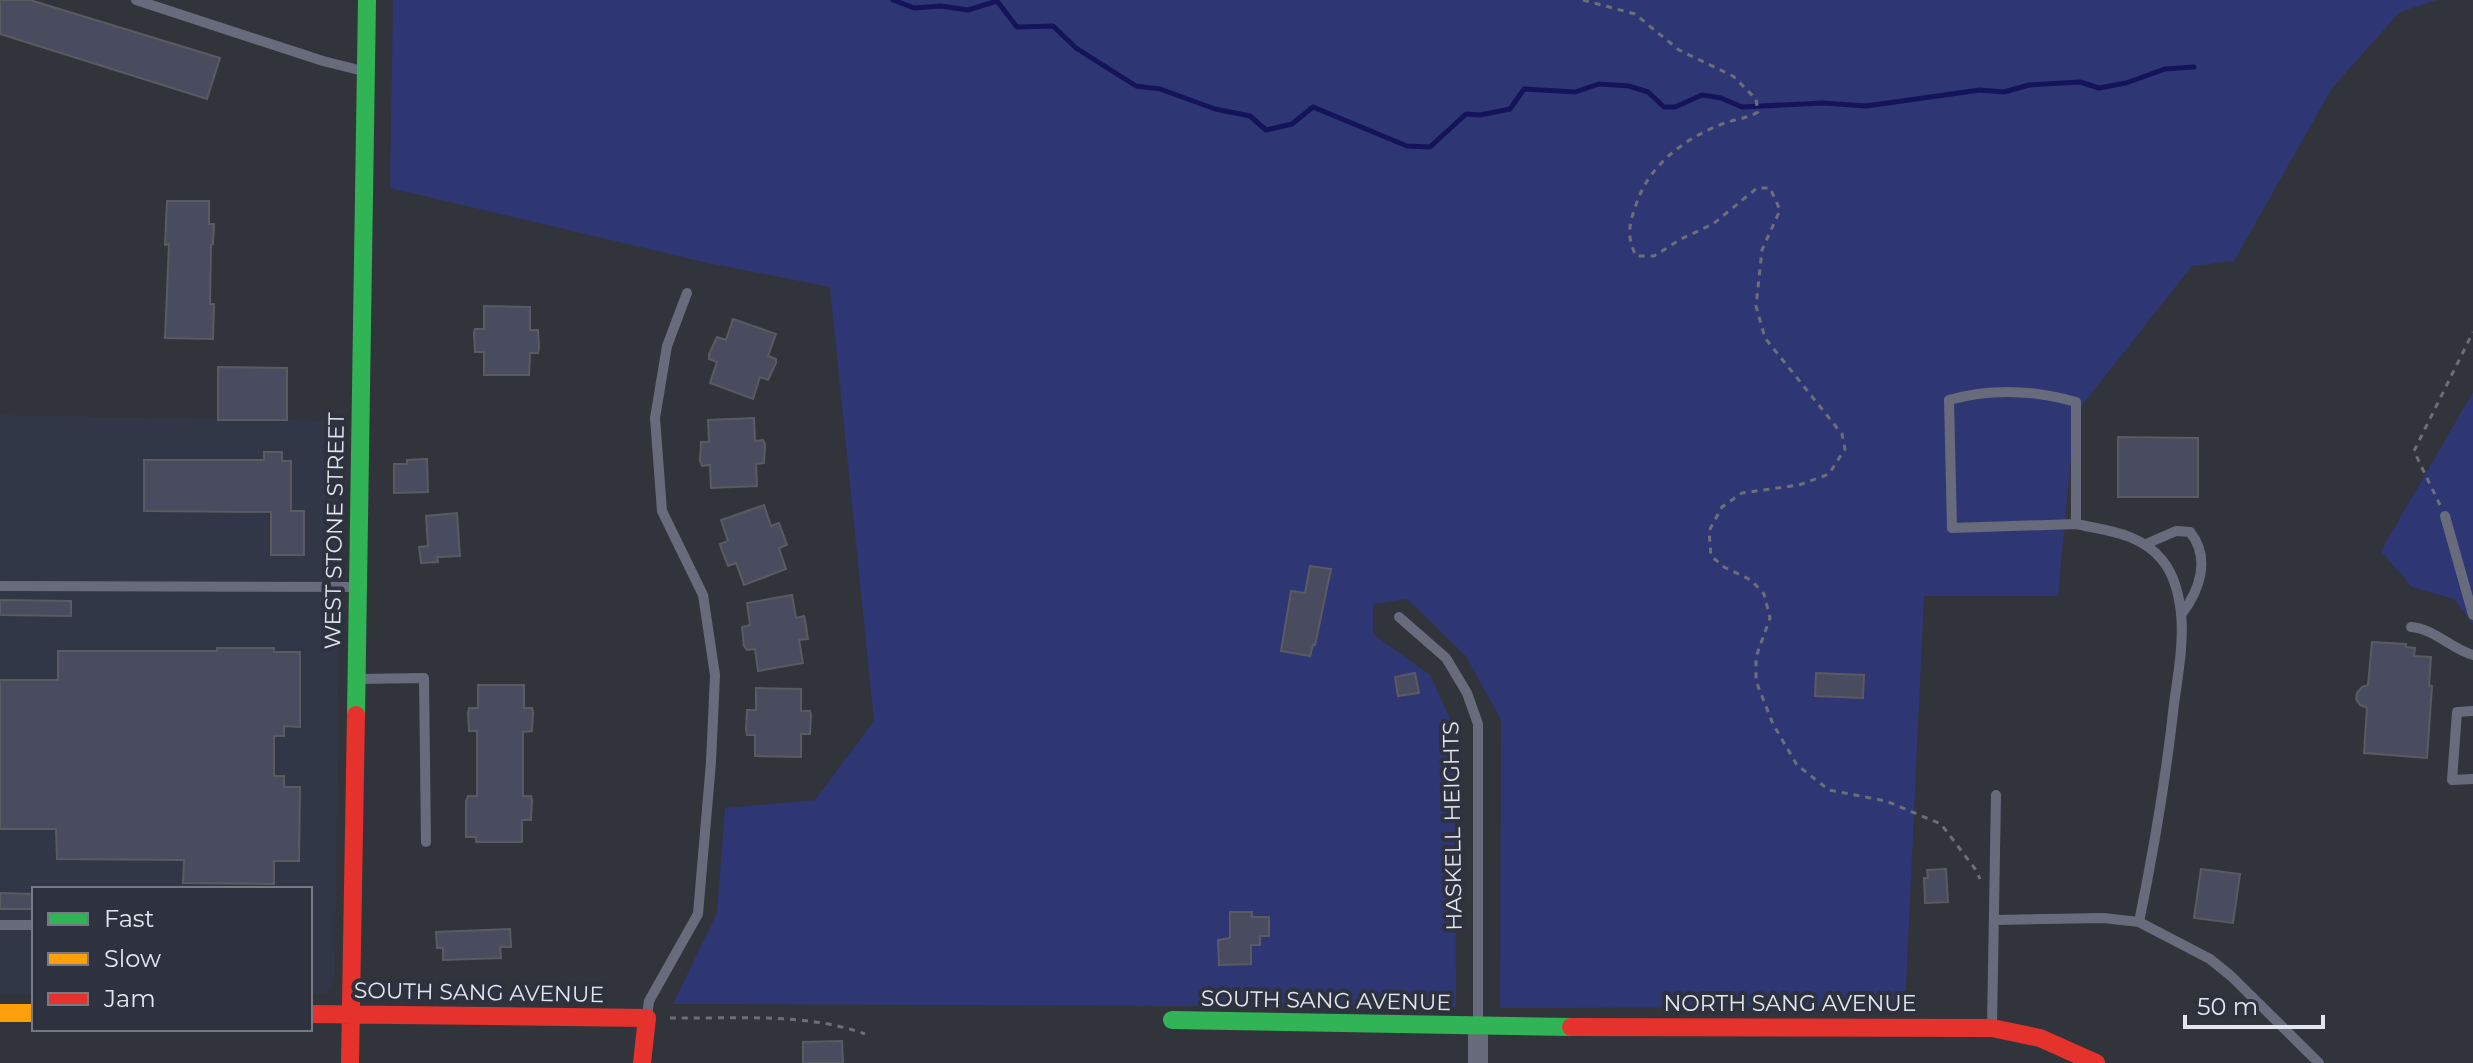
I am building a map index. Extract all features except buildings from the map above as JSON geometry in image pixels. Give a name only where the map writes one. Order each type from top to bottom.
[{"type":"street","name":"WEST STONE STREET","points":[[350,1063],[367,0]]},
{"type":"street","points":[[0,1013],[32,1013]]},
{"type":"street","name":"SOUTH SANG AVENUE","points":[[312,1014],[647,1018]]},
{"type":"street","points":[[642,1063],[647,1018]]},
{"type":"street","name":"SOUTH SANG AVENUE","points":[[1172,1020],[1478,1027]]},
{"type":"street","name":"NORTH SANG AVENUE","points":[[1478,1027],[1992,1028],[2040,1038],[2096,1063]]},
{"type":"street","name":"HASKELL HEIGHTS","points":[[1478,1027],[1478,1063]]},
{"type":"lane","points":[[136,0],[323,61],[366,71]]},
{"type":"lane","points":[[647,1018],[649,1001],[698,914],[711,762],[715,675],[703,595],[662,511],[655,418],[667,346],[687,293]]},
{"type":"lane","points":[[2076,524],[2076,402],[2012,391],[1966,395],[1949,400],[1952,528],[2076,524],[2126,534],[2146,544],[2165,563],[2176,587],[2181,615],[2179,658],[2161,815],[2139,922]]},
{"type":"lane","points":[[2445,516],[2473,615]]},
{"type":"lane","points":[[2146,544],[2176,531],[2190,532],[2200,545],[2202,571],[2194,598],[2181,615]]},
{"type":"lane","points":[[0,586],[356,587]]},
{"type":"lane","name":"HASKELL HEIGHTS","points":[[1399,617],[1446,658],[1467,693],[1478,724],[1478,1027]]},
{"type":"lane","points":[[2411,627],[2421,628],[2462,652],[2473,655]]},
{"type":"lane","points":[[356,679],[424,678],[426,842]]},
{"type":"lane","points":[[2473,711],[2457,712],[2452,780],[2473,779]]},
{"type":"lane","points":[[1992,1028],[1996,795]]},
{"type":"lane","points":[[1994,920],[2103,918],[2139,922],[2210,959],[2319,1063]]},
{"type":"lane","points":[[0,925],[32,925]]},
{"type":"path","points":[[1583,0],[1635,14],[1679,50],[1733,76],[1756,99],[1758,112],[1747,119],[1723,124],[1667,156],[1655,169],[1639,196],[1631,218],[1628,240],[1636,256],[1654,256],[1713,224],[1757,188],[1770,188],[1780,210],[1762,250],[1756,306],[1765,338],[1842,434],[1845,449],[1829,474],[1799,485],[1742,493],[1722,507],[1709,531],[1711,556],[1724,567],[1751,580],[1764,594],[1770,618],[1756,657],[1756,681],[1773,724],[1797,765],[1829,790],[1886,801],[1941,824],[1976,870],[1981,882]]},
{"type":"path","points":[[2445,516],[2414,451],[2473,332]]},
{"type":"path","points":[[647,1018],[782,1020],[839,1025],[865,1034]]},
{"type":"shaded area","points":[[393,0],[2437,0],[2400,12],[2332,88],[2234,261],[2192,266],[2075,414],[2058,596],[1924,596],[1905,1007],[1500,1008],[1501,720],[1466,656],[1407,599],[1373,604],[1373,634],[1430,675],[1455,729],[1456,1007],[673,1004],[717,913],[725,808],[815,800],[874,721],[830,287],[708,263],[390,188]]},
{"type":"shaded area","points":[[2473,392],[2473,624],[2454,599],[2412,587],[2381,551]]},
{"type":"shaded area","points":[[0,415],[341,421],[334,985],[326,993],[312,996],[312,887],[32,887],[32,995],[0,995]]},
{"type":"waterway","points":[[893,0],[914,8],[941,6],[968,10],[997,1],[1017,27],[1053,26],[1076,48],[1136,86],[1160,89],[1215,109],[1250,116],[1266,130],[1292,124],[1313,107],[1407,146],[1430,147],[1466,114],[1480,115],[1510,109],[1524,89],[1575,92],[1599,84],[1629,86],[1648,92],[1664,107],[1675,107],[1702,95],[1721,98],[1742,107],[1823,103],[1866,106],[1980,90],[2004,92],[2029,85],[2080,82],[2099,88],[2126,83],[2165,69],[2194,67]]},
{"type":"traffic: fast","points":[[356,715],[367,0]]},
{"type":"traffic: fast","points":[[1172,1020],[1571,1027]]},
{"type":"traffic: slow","points":[[0,1013],[32,1013]]},
{"type":"traffic: jam","points":[[350,1063],[356,715]]},
{"type":"traffic: jam","points":[[312,1014],[647,1018],[642,1063]]},
{"type":"traffic: jam","points":[[1571,1027],[1992,1028],[2040,1038],[2096,1063]]}]
